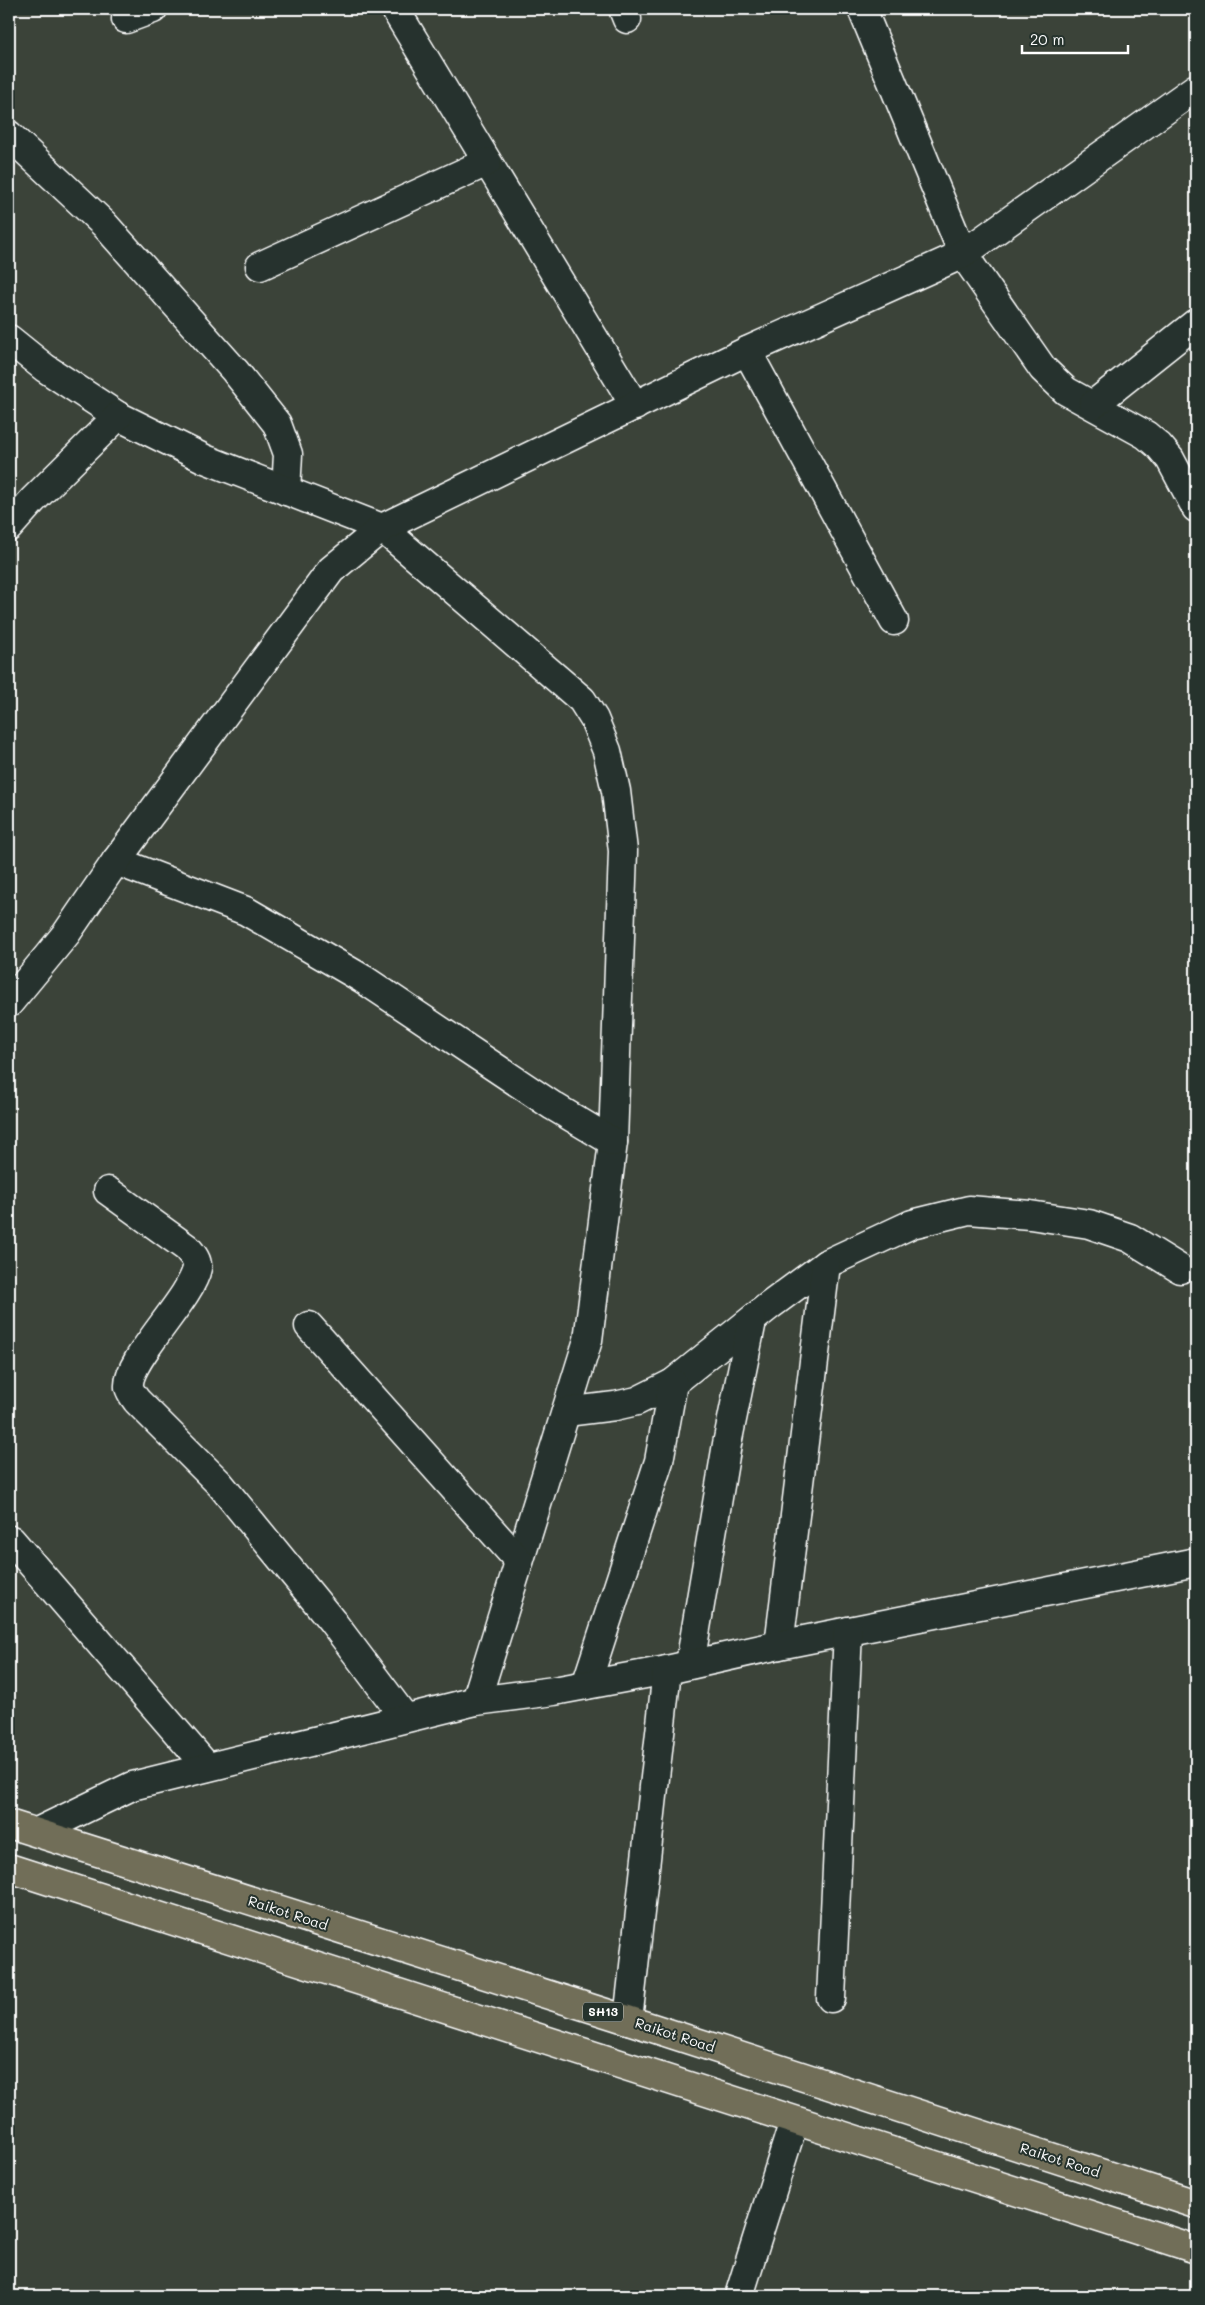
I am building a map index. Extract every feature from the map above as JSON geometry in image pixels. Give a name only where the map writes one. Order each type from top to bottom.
[{"type":"main road","name":"Raikot Road","points":[[9,1824],[628,2020],[1196,2204]]},
{"type":"main road","points":[[9,1868],[1196,2249]]},
{"type":"street","points":[[126,19],[153,9]]},
{"type":"street","points":[[395,9],[635,406]]},
{"type":"street","points":[[862,9],[964,254],[1043,369],[1066,391],[1146,435],[1159,446],[1170,459],[1196,508]]},
{"type":"street","points":[[9,1003],[66,934],[116,861],[332,570],[382,528],[747,351],[964,254],[1196,88]]},
{"type":"street","points":[[9,134],[104,224],[235,371],[276,424],[288,454],[286,491]]},
{"type":"street","points":[[260,266],[487,162]]},
{"type":"street","points":[[1093,405],[1196,323]]},
{"type":"street","points":[[9,339],[45,368],[118,416],[205,459],[382,528],[582,700],[594,718],[607,751],[616,791],[623,851],[613,1142],[588,1340],[476,1700]]},
{"type":"street","points":[[747,351],[894,621]]},
{"type":"street","points":[[9,527],[39,494],[118,416]]},
{"type":"street","points":[[116,861],[246,911],[263,920],[363,979],[553,1106],[613,1142]]},
{"type":"street","points":[[108,1191],[188,1248],[195,1257],[197,1268],[188,1287],[138,1362],[130,1377],[129,1388],[137,1401],[220,1484],[332,1621],[405,1718]]},
{"type":"street","points":[[566,1412],[638,1401],[674,1383],[826,1264],[912,1224],[969,1210],[1030,1214],[1089,1224],[1130,1238],[1180,1269]]},
{"type":"street","points":[[780,1645],[826,1264]]},
{"type":"street","points":[[628,2020],[678,1667],[752,1321]]},
{"type":"street","points":[[309,1326],[519,1561]]},
{"type":"street","points":[[586,1685],[659,1461],[674,1383]]},
{"type":"street","points":[[11,1540],[207,1767]]},
{"type":"street","points":[[36,1832],[132,1786],[476,1700],[586,1685],[1196,1562]]},
{"type":"street","points":[[831,1998],[848,1631]]},
{"type":"street","points":[[739,2296],[794,2121]]}]
